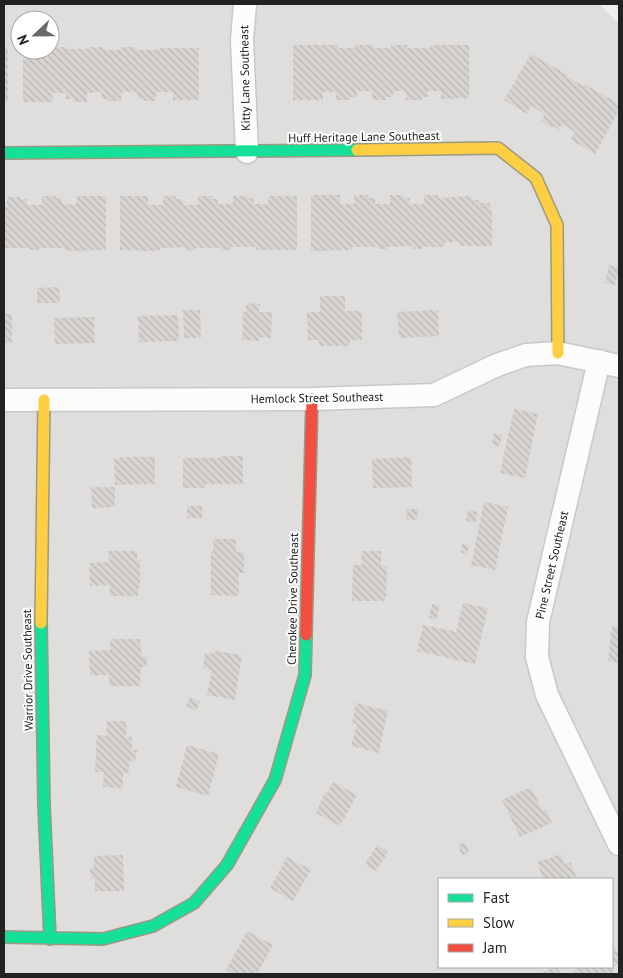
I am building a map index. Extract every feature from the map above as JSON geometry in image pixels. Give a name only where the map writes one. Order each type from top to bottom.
[{"type":"street","name":"Kitty Lane Southeast","points":[[245,4],[242,40],[247,152]]},
{"type":"street","name":"Huff Heritage Lane Southeast","points":[[4,153],[498,148],[536,178],[556,225],[558,353]]},
{"type":"street","name":"Hemlock Street Southeast","points":[[4,400],[312,399],[434,396],[497,365],[526,355],[558,353],[609,363]]},
{"type":"street","name":"Pine Street Southeast","points":[[609,363],[538,622],[537,658],[547,695],[619,844]]},
{"type":"street","name":"Cherokee Drive Southeast","points":[[4,937],[103,939],[153,926],[194,903],[227,865],[274,780],[305,675],[312,399]]},
{"type":"street","name":"Warrior Drive Southeast","points":[[44,400],[40,507],[43,796],[50,939]]},
{"type":"shaded area","points":[[4,4],[599,4],[619,24],[619,974],[4,974]]},
{"type":"building","points":[[293,45],[338,45],[338,48],[355,48],[355,45],[373,45],[373,48],[391,48],[391,45],[407,45],[407,48],[430,48],[430,46],[438,45],[469,45],[469,98],[441,99],[441,91],[428,91],[428,97],[422,97],[422,100],[406,100],[406,91],[393,91],[393,97],[386,97],[386,100],[372,100],[372,91],[357,91],[357,97],[350,97],[350,100],[336,100],[336,92],[323,92],[323,100],[293,100]]},
{"type":"building","points":[[4,47],[8,47],[8,102],[4,102]]},
{"type":"building","points":[[60,47],[89,49],[89,47],[103,47],[103,50],[121,50],[121,47],[137,47],[137,50],[199,48],[199,100],[173,100],[173,92],[156,92],[156,101],[144,101],[143,98],[137,98],[137,92],[122,92],[121,101],[108,101],[108,99],[102,99],[101,92],[87,93],[87,102],[73,102],[73,99],[66,99],[66,93],[52,93],[53,102],[23,102],[23,60],[60,60]]},
{"type":"building","points":[[531,54],[568,75],[568,77],[583,86],[584,84],[619,104],[619,110],[595,154],[570,139],[575,132],[562,124],[559,130],[553,126],[552,128],[541,121],[545,114],[531,106],[527,114],[504,100]]},
{"type":"building","points":[[311,195],[340,195],[340,204],[354,204],[354,195],[368,195],[368,198],[375,198],[375,204],[390,204],[390,195],[403,195],[403,198],[410,198],[410,204],[424,204],[424,195],[438,195],[438,198],[471,196],[472,200],[479,200],[479,203],[490,203],[490,210],[492,210],[492,246],[460,246],[460,242],[445,242],[444,247],[422,247],[422,249],[413,249],[413,246],[387,247],[387,249],[352,247],[352,250],[311,251]]},
{"type":"building","points":[[42,196],[55,196],[56,198],[62,198],[62,204],[76,205],[77,196],[106,196],[106,250],[72,251],[64,250],[64,248],[30,250],[29,248],[4,248],[4,206],[7,206],[7,197],[27,199],[27,205],[42,205]]},
{"type":"building","points":[[120,196],[148,196],[148,205],[163,205],[163,196],[175,196],[176,199],[183,199],[183,205],[198,205],[198,196],[212,196],[212,199],[218,199],[218,204],[233,204],[233,196],[247,196],[247,198],[253,198],[254,204],[268,204],[268,196],[297,196],[297,250],[256,250],[256,247],[231,247],[231,250],[196,248],[196,250],[185,251],[184,247],[160,248],[160,250],[150,251],[120,250]]},
{"type":"building","points":[[609,265],[619,267],[615,285],[605,283]]},
{"type":"building","points":[[59,287],[60,303],[37,303],[37,288]]},
{"type":"building","points":[[320,296],[345,296],[345,311],[362,311],[362,340],[350,340],[350,346],[319,346],[319,340],[308,340],[307,312],[320,312]]},
{"type":"building","points":[[246,303],[260,304],[259,312],[272,312],[271,338],[259,337],[259,341],[242,340],[243,312],[246,312]]},
{"type":"building","points":[[183,310],[200,310],[201,338],[184,338]]},
{"type":"building","points":[[438,310],[439,336],[399,338],[397,312]]},
{"type":"building","points":[[4,314],[12,314],[12,343],[4,343]]},
{"type":"building","points":[[178,315],[179,341],[139,342],[138,316]]},
{"type":"building","points":[[94,317],[95,343],[55,344],[54,318]]},
{"type":"building","points":[[514,409],[538,414],[525,478],[500,473]]},
{"type":"building","points":[[494,434],[502,435],[500,446],[492,445]]},
{"type":"building","points":[[220,456],[243,456],[243,484],[206,484],[206,488],[183,488],[183,458],[220,458]]},
{"type":"building","points":[[155,457],[155,484],[115,485],[114,458]]},
{"type":"building","points":[[411,457],[412,487],[373,488],[372,459]]},
{"type":"building","points":[[91,487],[115,487],[115,507],[92,508]]},
{"type":"building","points":[[484,502],[508,507],[495,570],[471,565]]},
{"type":"building","points":[[187,506],[202,506],[202,518],[187,518]]},
{"type":"building","points":[[407,509],[418,509],[417,520],[406,519]]},
{"type":"building","points":[[468,510],[477,512],[476,523],[466,521]]},
{"type":"building","points":[[213,539],[236,539],[236,552],[244,552],[244,573],[239,573],[239,596],[211,595],[211,552],[213,552]]},
{"type":"building","points":[[462,544],[469,545],[467,554],[461,553]]},
{"type":"building","points":[[108,551],[137,551],[137,560],[140,560],[140,588],[138,588],[138,596],[110,596],[109,585],[90,586],[89,563],[109,562]]},
{"type":"building","points":[[361,551],[381,551],[381,565],[387,566],[386,601],[352,601],[353,565],[362,565]]},
{"type":"building","points":[[463,603],[488,608],[475,664],[417,651],[423,625],[456,632]]},
{"type":"building","points":[[432,604],[440,606],[436,620],[429,618]]},
{"type":"building","points":[[612,626],[619,627],[619,663],[608,661]]},
{"type":"building","points":[[110,639],[140,639],[142,657],[147,657],[147,667],[141,667],[140,686],[109,686],[109,675],[90,675],[89,651],[111,650]]},
{"type":"building","points":[[215,651],[242,655],[235,700],[207,695],[212,670],[203,668],[205,653],[214,654]]},
{"type":"building","points":[[190,697],[200,702],[196,711],[186,706]]},
{"type":"building","points":[[356,703],[388,711],[379,753],[351,746],[357,724],[352,723]]},
{"type":"building","points":[[107,721],[127,721],[126,737],[132,737],[132,750],[137,750],[135,762],[129,761],[129,773],[123,772],[123,788],[103,787],[104,772],[95,772],[97,735],[106,736]]},
{"type":"building","points":[[187,745],[219,754],[208,796],[176,787]]},
{"type":"building","points":[[333,782],[357,795],[340,826],[316,813],[325,792],[327,793]]},
{"type":"building","points":[[531,787],[542,810],[546,809],[552,823],[520,837],[502,800]]},
{"type":"building","points":[[465,842],[469,852],[462,856],[458,845]]},
{"type":"building","points":[[377,845],[388,852],[376,871],[365,864]]},
{"type":"building","points":[[561,854],[564,864],[571,862],[576,877],[543,878],[537,862]]},
{"type":"building","points":[[123,855],[124,891],[95,891],[95,879],[91,879],[90,869],[94,868],[94,856]]},
{"type":"building","points":[[287,857],[311,870],[293,901],[270,888]]},
{"type":"building","points":[[247,931],[273,945],[257,974],[234,974],[226,970]]},
{"type":"building","points":[[613,945],[619,953],[619,962],[613,967]]},
{"type":"building","points":[[613,967],[615,970],[610,974],[577,974],[574,971],[578,968]]},
{"type":"building","points":[[552,968],[558,968],[561,974],[540,974]]},
{"type":"traffic: fast","points":[[4,153],[357,150]]},
{"type":"traffic: fast","points":[[41,623],[44,805],[50,939]]},
{"type":"traffic: fast","points":[[4,937],[103,939],[153,926],[194,903],[227,865],[275,780],[305,675],[306,635]]},
{"type":"traffic: slow","points":[[357,150],[498,148],[536,178],[557,225],[558,353]]},
{"type":"traffic: slow","points":[[41,623],[44,400]]},
{"type":"traffic: jam","points":[[306,635],[312,399]]}]
